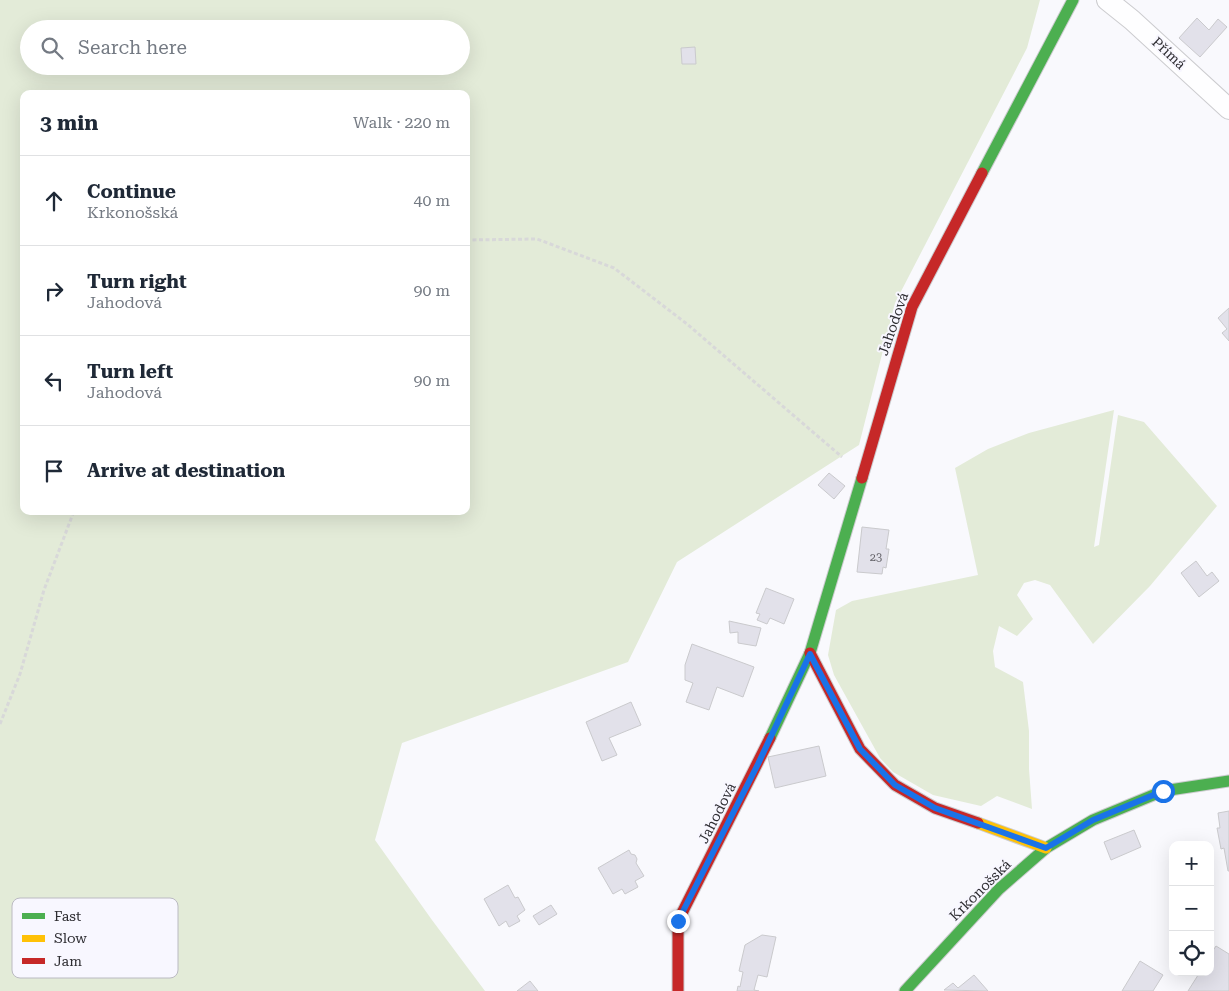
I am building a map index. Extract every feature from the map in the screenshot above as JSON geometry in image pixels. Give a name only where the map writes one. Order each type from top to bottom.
[{"type":"street","name":"Jahodová","points":[[678,991],[678,921],[758,764],[810,654],[912,307],[1073,0]]},
{"type":"street","name":"Přímá","points":[[1107,0],[1132,20],[1229,108]]},
{"type":"street","points":[[810,654],[860,749],[895,785],[935,808],[1046,848]]},
{"type":"street","name":"Krkonošská","points":[[905,991],[999,889],[1046,848],[1093,820],[1163,791],[1229,781]]},
{"type":"path","points":[[470,240],[537,238],[614,268],[687,324],[862,475]]},
{"type":"path","points":[[0,724],[20,674],[44,590],[72,515]]},
{"type":"green space","points":[[0,0],[1040,0],[1027,48],[895,303],[859,445],[677,562],[628,662],[402,743],[375,840],[485,991],[0,991]]},
{"type":"green space","points":[[1114,410],[1094,547],[1099,545],[1118,415],[1144,422],[1217,506],[1150,586],[1093,644],[1050,585],[1035,580],[1024,583],[1017,595],[1033,619],[1017,636],[999,626],[993,651],[995,667],[1023,682],[1029,731],[1032,809],[997,796],[981,806],[933,795],[893,772],[880,758],[834,675],[828,655],[836,610],[852,601],[978,575],[955,468],[988,449],[1029,433]]},
{"type":"building","points":[[1197,18],[1209,30],[1218,19],[1227,27],[1200,57],[1179,38]]},
{"type":"building","points":[[695,47],[696,64],[682,64],[681,48]]},
{"type":"building","points":[[1229,308],[1229,341],[1222,333],[1227,329],[1218,318]]},
{"type":"building","points":[[829,473],[845,486],[834,499],[818,485]]},
{"type":"building","points":[[862,527],[889,530],[886,568],[883,567],[882,574],[857,572]]},
{"type":"building","points":[[1196,561],[1207,576],[1212,572],[1219,581],[1199,597],[1181,573]]},
{"type":"building","points":[[766,588],[794,599],[784,624],[770,618],[767,624],[757,620],[760,614],[756,613]]},
{"type":"building","points":[[729,621],[761,628],[756,646],[738,643],[738,632],[730,633]]},
{"type":"building","points":[[692,644],[754,667],[743,697],[717,687],[709,710],[686,702],[693,683],[685,680],[685,665]]},
{"type":"building","points":[[631,702],[641,725],[609,738],[617,755],[602,761],[586,722]]},
{"type":"building","points":[[819,746],[826,776],[775,788],[768,757]]},
{"type":"building","points":[[1229,811],[1228,871],[1224,848],[1221,849],[1217,828],[1220,828],[1218,813]]},
{"type":"building","points":[[1134,830],[1141,847],[1111,860],[1104,842]]},
{"type":"building","points":[[629,850],[631,854],[635,855],[636,863],[644,876],[635,881],[638,887],[625,894],[622,889],[613,894],[598,868]]},
{"type":"building","points":[[508,885],[515,898],[518,897],[525,910],[517,916],[520,921],[509,927],[506,921],[499,926],[484,899]]},
{"type":"building","points":[[551,905],[557,914],[539,925],[533,916]]},
{"type":"building","points":[[762,935],[776,937],[767,977],[758,975],[754,990],[759,991],[737,991],[738,986],[740,987],[743,972],[739,971],[745,945]]},
{"type":"building","points":[[1216,946],[1229,954],[1229,991],[1188,991],[1197,976],[1214,976],[1214,949]]},
{"type":"building","points":[[1140,961],[1163,975],[1153,991],[1122,991]]},
{"type":"building","points":[[974,975],[988,991],[944,990],[953,983],[958,988]]},
{"type":"building","points":[[530,981],[538,991],[517,991]]},
{"type":"traffic: fast","points":[[982,173],[1073,0]]},
{"type":"traffic: fast","points":[[770,738],[810,653],[862,478]]},
{"type":"traffic: fast","points":[[905,991],[999,889],[1046,848],[1093,820],[1163,791],[1229,781]]},
{"type":"traffic: slow","points":[[978,823],[1046,848]]},
{"type":"traffic: jam","points":[[862,478],[912,307],[982,173]]},
{"type":"traffic: jam","points":[[810,653],[860,749],[895,785],[935,808],[978,823]]},
{"type":"traffic: jam","points":[[678,991],[678,921],[770,738]]},
{"type":"route","points":[[678,921],[758,764],[810,654],[860,749],[895,785],[935,808],[1046,848],[1093,820],[1163,791]]}]
